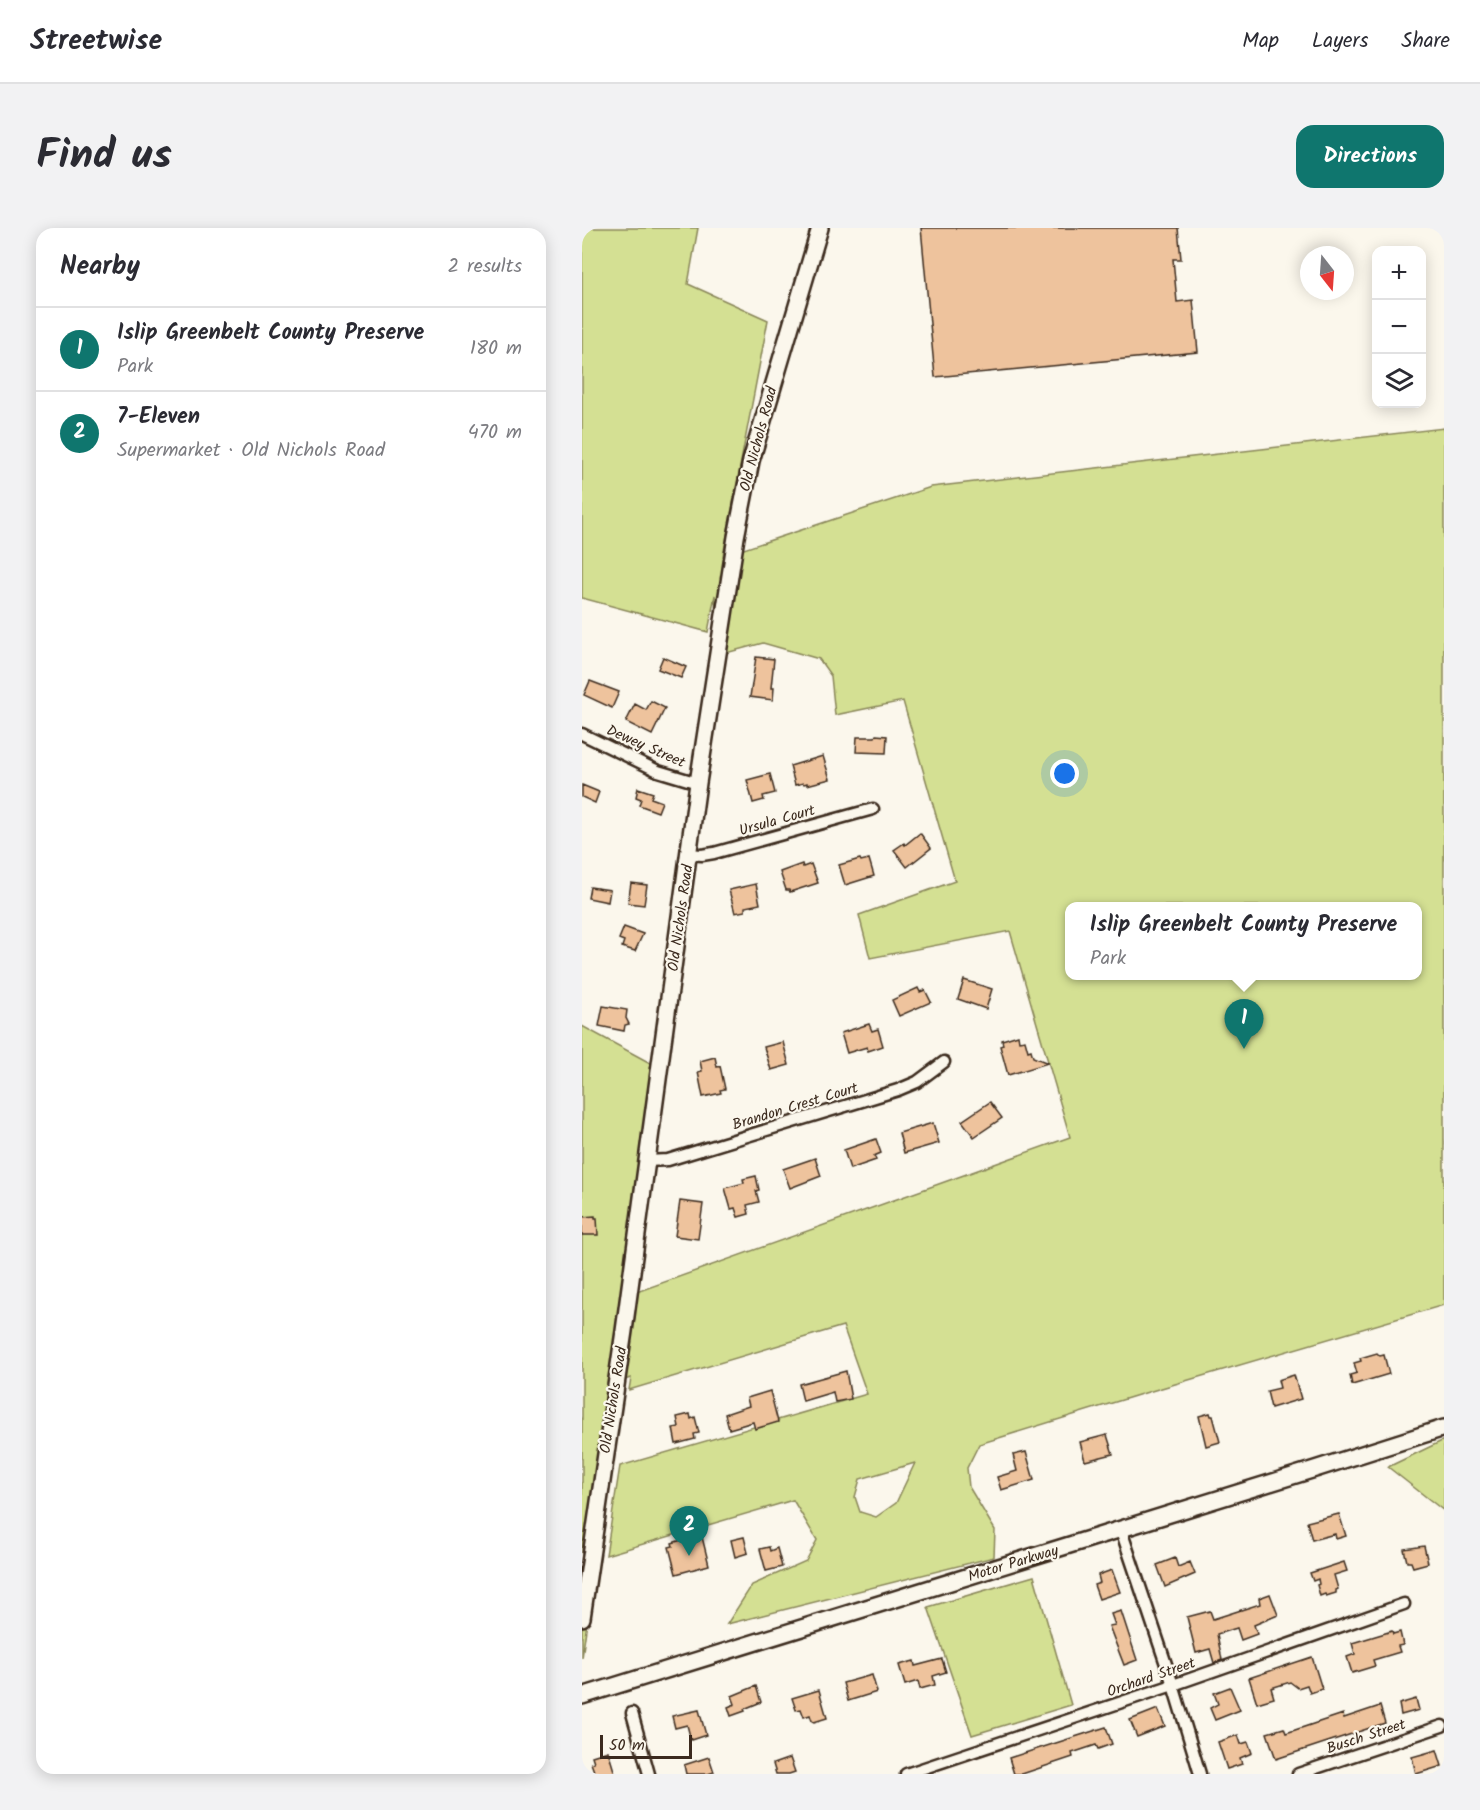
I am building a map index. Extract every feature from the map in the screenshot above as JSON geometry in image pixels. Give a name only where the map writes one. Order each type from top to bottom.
[{"type":"street","name":"Old Nichols Road","points":[[582,1618],[624,1331],[721,625],[747,479],[820,228]]},
{"type":"street","name":"Dewey Street","points":[[582,734],[658,771],[698,783]]},
{"type":"street","name":"Ursula Court","points":[[688,854],[714,853],[873,809]]},
{"type":"street","name":"Brandon Crest Court","points":[[647,1161],[668,1160],[898,1090],[917,1082],[944,1062]]},
{"type":"street","name":"Motor Parkway","points":[[582,1696],[1444,1428]]},
{"type":"street","points":[[1121,1530],[1200,1774]]},
{"type":"street","name":"Orchard Street","points":[[906,1774],[1173,1685],[1404,1604]]},
{"type":"street","points":[[632,1713],[649,1774]]},
{"type":"street","name":"Busch Street","points":[[1298,1774],[1443,1726]]},
{"type":"green space","points":[[582,228],[698,228],[688,284],[768,320],[723,556],[931,487],[1444,428],[1444,1305],[979,1444],[967,1468],[969,1487],[995,1530],[994,1557],[727,1624],[752,1585],[806,1561],[817,1540],[793,1500],[606,1555],[620,1466],[867,1394],[843,1326],[629,1390],[631,1378],[621,1381],[582,1658],[582,1026],[665,1071],[634,1293],[1070,1137],[1010,931],[870,958],[859,915],[955,881],[903,701],[835,715],[831,676],[819,659],[763,643],[711,657],[716,623],[715,595],[708,632],[582,598]],"holes":[[[915,1463],[896,1503],[876,1517],[860,1512],[855,1497],[860,1479]]]},
{"type":"green space","points":[[1444,1440],[1444,1511],[1388,1467]]},
{"type":"green space","points":[[1034,1576],[1071,1705],[972,1735],[928,1607]]},
{"type":"building","points":[[921,228],[1178,228],[1181,259],[1173,259],[1177,302],[1193,300],[1198,352],[935,377]]},
{"type":"building","points":[[663,657],[686,667],[681,678],[658,669]]},
{"type":"building","points":[[756,657],[774,659],[771,688],[774,688],[773,700],[750,697]]},
{"type":"building","points":[[590,681],[619,692],[612,708],[584,695]]},
{"type":"building","points":[[651,701],[665,708],[652,735],[626,722],[635,704],[646,710]]},
{"type":"building","points":[[876,735],[887,736],[886,753],[856,752],[857,737],[875,737]]},
{"type":"building","points":[[823,756],[830,779],[807,785],[803,783],[795,785],[790,766]]},
{"type":"building","points":[[770,774],[775,793],[763,796],[764,800],[753,803],[747,780]]},
{"type":"building","points":[[582,785],[599,792],[595,803],[582,797]]},
{"type":"building","points":[[638,788],[653,793],[651,798],[662,802],[658,812],[639,805],[641,799],[636,797]]},
{"type":"building","points":[[920,833],[931,848],[907,867],[894,850],[904,843],[905,845]]},
{"type":"building","points":[[860,859],[861,861],[869,859],[874,876],[845,885],[839,865]]},
{"type":"building","points":[[802,864],[803,867],[811,864],[818,883],[790,892],[786,890],[780,872]]},
{"type":"building","points":[[631,883],[647,885],[644,905],[628,903]]},
{"type":"building","points":[[756,884],[760,904],[745,907],[745,911],[735,913],[729,890]]},
{"type":"building","points":[[590,887],[610,890],[608,902],[588,898]]},
{"type":"building","points":[[624,927],[643,934],[635,951],[622,947],[624,941],[619,939]]},
{"type":"building","points":[[964,980],[992,989],[986,1009],[958,999]]},
{"type":"building","points":[[918,988],[920,992],[925,990],[931,1002],[899,1016],[892,1000]]},
{"type":"building","points":[[603,1006],[627,1010],[626,1018],[629,1024],[625,1025],[624,1031],[599,1026]]},
{"type":"building","points":[[869,1024],[872,1031],[878,1029],[883,1046],[868,1051],[867,1047],[847,1053],[841,1033]]},
{"type":"building","points":[[1018,1035],[1019,1041],[1025,1040],[1028,1051],[1031,1050],[1033,1057],[1048,1063],[1008,1075],[1000,1046],[1003,1045],[1002,1040]]},
{"type":"building","points":[[783,1042],[789,1065],[771,1070],[764,1047]]},
{"type":"building","points":[[715,1057],[717,1067],[720,1066],[725,1089],[720,1090],[721,1093],[703,1097],[698,1072],[702,1071],[700,1061]]},
{"type":"building","points":[[990,1102],[1002,1118],[974,1137],[962,1121]]},
{"type":"building","points":[[933,1123],[939,1143],[904,1153],[899,1133]]},
{"type":"building","points":[[876,1139],[881,1153],[874,1156],[876,1160],[850,1169],[844,1150]]},
{"type":"building","points":[[815,1158],[821,1176],[790,1188],[783,1169]]},
{"type":"building","points":[[756,1176],[759,1202],[747,1205],[749,1214],[738,1217],[735,1208],[731,1209],[725,1188],[744,1183],[743,1179]]},
{"type":"building","points":[[680,1201],[703,1204],[698,1239],[675,1236]]},
{"type":"building","points":[[595,1216],[598,1235],[582,1235],[582,1217]]},
{"type":"building","points":[[1377,1353],[1380,1356],[1384,1355],[1389,1374],[1352,1385],[1350,1375],[1357,1373],[1354,1363],[1361,1361],[1360,1358]]},
{"type":"building","points":[[846,1371],[851,1399],[835,1402],[833,1392],[803,1401],[799,1384]]},
{"type":"building","points":[[1294,1375],[1301,1399],[1271,1408],[1267,1391],[1280,1388],[1278,1380]]},
{"type":"building","points":[[770,1391],[778,1422],[755,1429],[753,1422],[729,1429],[725,1414],[749,1406],[747,1398]]},
{"type":"building","points":[[1210,1413],[1213,1416],[1220,1442],[1206,1446],[1199,1416]]},
{"type":"building","points":[[690,1414],[691,1419],[695,1417],[699,1433],[694,1434],[695,1439],[676,1444],[673,1428],[679,1427],[677,1417]]},
{"type":"building","points":[[1107,1435],[1113,1454],[1085,1461],[1080,1442]]},
{"type":"building","points":[[1026,1452],[1034,1480],[1001,1490],[997,1477],[1017,1471],[1013,1455]]},
{"type":"building","points":[[1339,1514],[1346,1536],[1336,1539],[1335,1534],[1312,1540],[1307,1522]]},
{"type":"building","points":[[694,1536],[695,1539],[702,1537],[709,1565],[676,1574],[669,1547],[673,1546],[672,1543]]},
{"type":"building","points":[[744,1537],[748,1553],[735,1557],[731,1540]]},
{"type":"building","points":[[1424,1546],[1428,1563],[1413,1567],[1411,1562],[1407,1562],[1404,1549]]},
{"type":"building","points":[[769,1547],[770,1551],[777,1548],[782,1567],[766,1571],[760,1549]]},
{"type":"building","points":[[1175,1558],[1178,1567],[1190,1562],[1195,1574],[1165,1587],[1157,1565]]},
{"type":"building","points":[[1344,1562],[1347,1571],[1334,1575],[1338,1589],[1336,1593],[1320,1596],[1318,1579],[1313,1581],[1310,1573]]},
{"type":"building","points":[[1112,1570],[1120,1592],[1099,1599],[1094,1585],[1100,1583],[1098,1575]]},
{"type":"building","points":[[1270,1594],[1278,1615],[1254,1625],[1257,1634],[1241,1640],[1237,1628],[1217,1634],[1222,1660],[1214,1663],[1210,1649],[1196,1653],[1187,1617],[1210,1611],[1213,1619],[1260,1604],[1259,1598]]},
{"type":"building","points":[[1121,1611],[1137,1660],[1124,1665],[1109,1626],[1115,1625],[1111,1614]]},
{"type":"building","points":[[1392,1631],[1393,1634],[1400,1632],[1403,1645],[1398,1646],[1400,1652],[1373,1660],[1375,1666],[1352,1673],[1347,1657],[1355,1654],[1352,1643]]},
{"type":"building","points":[[1312,1657],[1322,1689],[1310,1693],[1307,1685],[1298,1688],[1290,1682],[1271,1688],[1274,1698],[1257,1703],[1249,1678]]},
{"type":"building","points":[[942,1659],[946,1672],[933,1676],[935,1685],[920,1689],[918,1681],[905,1685],[899,1665],[914,1661],[915,1666]]},
{"type":"building","points":[[872,1675],[877,1692],[848,1701],[843,1683]]},
{"type":"building","points":[[756,1686],[761,1702],[731,1716],[728,1707],[735,1704],[732,1696]]},
{"type":"building","points":[[1230,1687],[1240,1710],[1215,1720],[1210,1708],[1218,1704],[1214,1693]]},
{"type":"building","points":[[819,1690],[827,1718],[814,1722],[810,1715],[804,1717],[801,1709],[796,1710],[792,1698]]},
{"type":"building","points":[[1416,1699],[1419,1710],[1401,1715],[1399,1704]]},
{"type":"building","points":[[1380,1706],[1385,1723],[1276,1759],[1267,1733],[1284,1728],[1286,1733],[1343,1714],[1344,1718]]},
{"type":"building","points":[[1158,1709],[1165,1726],[1137,1737],[1130,1720]]},
{"type":"building","points":[[699,1710],[706,1735],[691,1740],[687,1725],[675,1728],[672,1716]]},
{"type":"building","points":[[1106,1727],[1112,1744],[1098,1749],[1096,1745],[1072,1753],[1073,1757],[1022,1774],[1014,1774],[1009,1758]]},
{"type":"building","points":[[1238,1735],[1241,1744],[1248,1742],[1252,1753],[1240,1758],[1242,1764],[1227,1769],[1218,1742]]},
{"type":"building","points":[[1437,1750],[1442,1766],[1416,1774],[1412,1757]]},
{"type":"building","points":[[608,1751],[615,1774],[595,1774],[591,1763],[594,1762],[592,1756]]},
{"type":"building","points":[[709,1757],[714,1772],[686,1774],[684,1765]]},
{"type":"building","points":[[790,1758],[795,1772],[776,1774],[773,1764]]},
{"type":"place","name":"Islip Greenbelt County Preserve","points":[[1244,1049]]},
{"type":"place","name":"7-Eleven","points":[[689,1556]]}]
